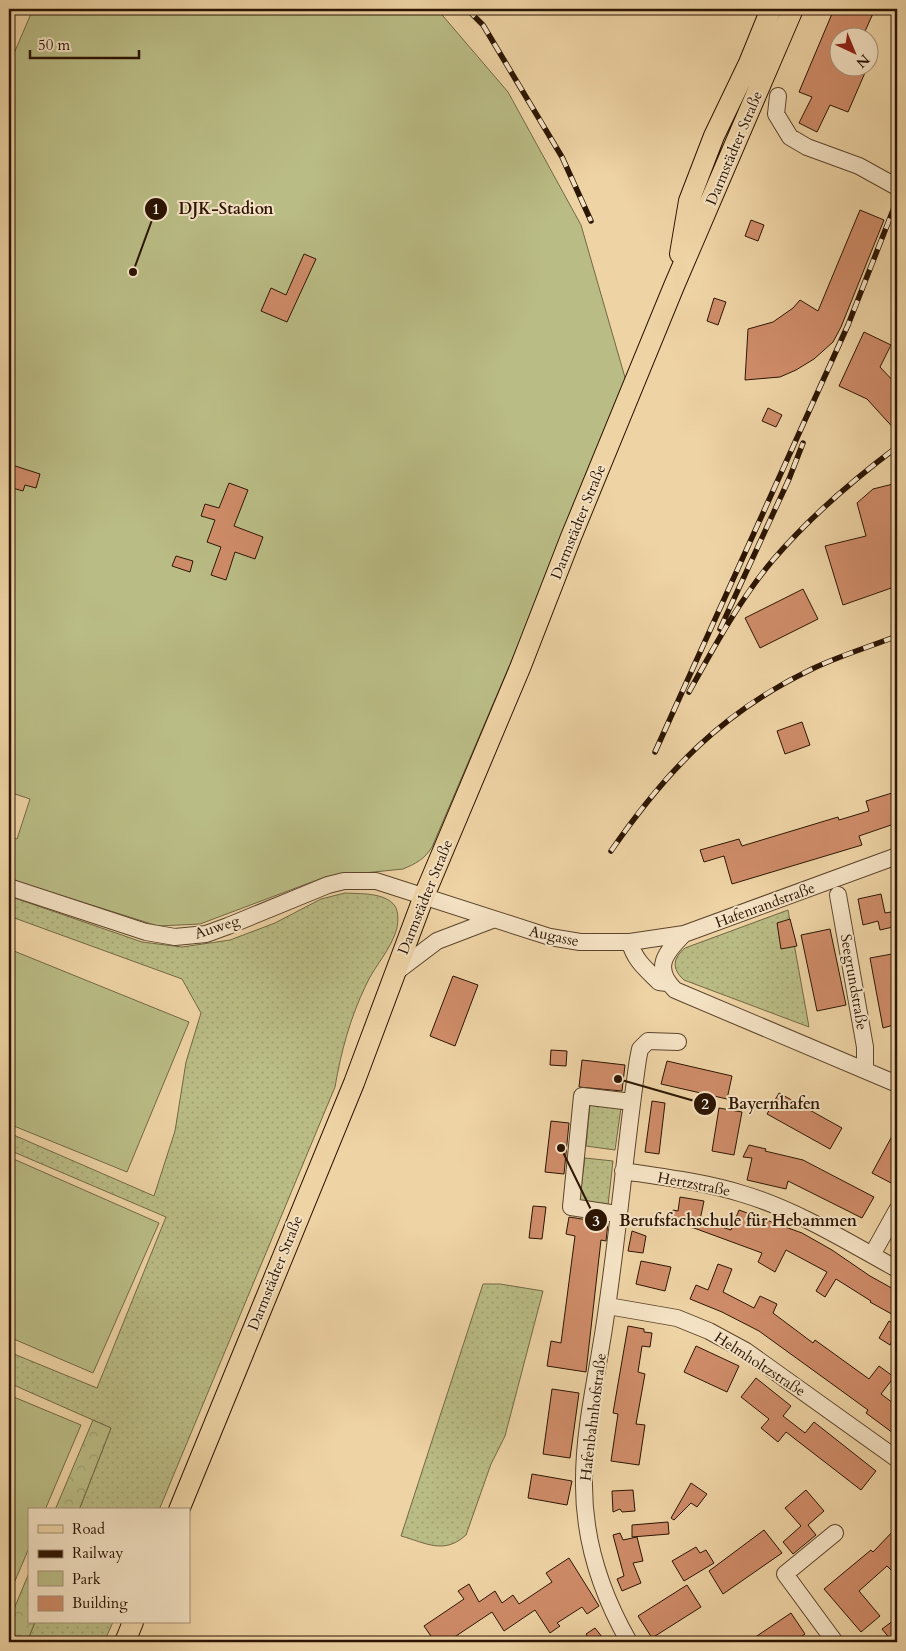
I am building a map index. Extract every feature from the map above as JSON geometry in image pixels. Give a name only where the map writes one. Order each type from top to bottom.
[{"type":"main road","name":"Darmstädter Straße","points":[[674,286],[689,201],[714,136],[749,63],[771,9]]},
{"type":"main road","name":"Darmstädter Straße","points":[[180,1508],[354,1083],[424,896],[520,668],[674,286],[793,9]]},
{"type":"main road","points":[[125,1642],[132,1624]]},
{"type":"street","points":[[778,96],[776,114],[790,137],[807,147],[859,166],[897,187]]},
{"type":"street","name":"Hafenrandstraße","points":[[630,942],[684,934],[897,856]]},
{"type":"street","name":"Auweg","points":[[9,887],[146,932],[175,937],[206,934],[312,890],[344,881],[376,881],[424,896]]},
{"type":"street","name":"Augasse","points":[[424,896],[498,922],[574,942],[630,942]]},
{"type":"street","name":"Seegrundstraße","points":[[838,896],[865,1047],[865,1070]]},
{"type":"street","points":[[396,972],[437,941],[498,922]]},
{"type":"street","points":[[667,983],[663,962],[664,956],[684,934]]},
{"type":"street","points":[[630,942],[634,954],[643,967],[659,982],[667,983],[675,990],[693,998],[897,1084]]},
{"type":"street","name":"Hafenbahnhofstraße","points":[[629,1642],[614,1616],[590,1544],[585,1513],[584,1479],[588,1432],[608,1306],[622,1171],[638,1059],[644,1044],[648,1040],[656,1039],[678,1042]]},
{"type":"street","points":[[617,1214],[571,1207],[582,1096],[632,1102]]},
{"type":"street","name":"Hertzstraße","points":[[622,1171],[702,1183],[744,1194],[794,1214],[897,1269]]},
{"type":"street","points":[[872,1255],[897,1210]]},
{"type":"street","name":"Helmholtzstraße","points":[[608,1306],[677,1318],[709,1331],[746,1351],[897,1459]]},
{"type":"street","points":[[835,1533],[785,1574],[835,1642]]},
{"type":"green space","points":[[33,9],[437,9],[508,92],[581,225],[626,381],[625,395],[432,847],[423,858],[403,869],[325,877],[200,924],[158,926],[9,879],[9,837],[17,839],[30,799],[9,792],[9,65]]},
{"type":"green space","points":[[345,893],[378,896],[391,901],[397,911],[398,920],[391,943],[370,978],[355,1010],[340,1061],[335,1087],[160,1508],[80,1508],[111,1428],[9,1383],[9,1352],[97,1388],[166,1217],[9,1150],[9,1133],[154,1196],[175,1131],[186,1062],[201,1013],[182,979],[9,916],[9,896],[142,942],[182,947],[230,940],[275,923],[321,899]]},
{"type":"green space","points":[[788,910],[809,1027],[684,980],[677,972],[676,960],[685,948]]},
{"type":"green space","points":[[9,949],[189,1022],[127,1172],[9,1124]]},
{"type":"green space","points":[[590,1104],[621,1108],[615,1150],[586,1146]]},
{"type":"green space","points":[[9,1157],[159,1223],[93,1373],[9,1337]]},
{"type":"green space","points":[[585,1158],[613,1161],[608,1205],[579,1201]]},
{"type":"green space","points":[[483,1284],[500,1284],[543,1291],[505,1436],[491,1464],[466,1535],[450,1545],[435,1546],[401,1536]]},
{"type":"green space","points":[[9,1395],[81,1425],[46,1508],[28,1508],[28,1550],[9,1595]]},
{"type":"green space","points":[[93,1420],[111,1428],[80,1508],[56,1508]]},
{"type":"green space","points":[[28,1575],[28,1624],[34,1624],[27,1642],[9,1642],[9,1621]]},
{"type":"green space","points":[[34,1624],[112,1624],[104,1642],[27,1642]]},
{"type":"building","points":[[834,9],[875,9],[866,28],[828,28],[828,78],[863,78],[848,112],[830,105],[817,132],[799,123],[812,97],[799,92]]},
{"type":"building","points":[[860,210],[884,220],[841,327],[833,342],[814,359],[780,377],[745,380],[748,329],[773,322],[793,308],[800,300],[818,311]]},
{"type":"building","points":[[751,220],[764,225],[758,241],[745,236]]},
{"type":"building","points":[[304,254],[316,259],[287,322],[261,311],[271,288],[286,295]]},
{"type":"building","points":[[714,298],[726,302],[718,325],[707,321]]},
{"type":"building","points":[[864,332],[891,345],[880,367],[897,385],[897,432],[867,399],[839,386]]},
{"type":"building","points":[[768,408],[782,415],[776,427],[762,421]]},
{"type":"building","points":[[9,464],[40,474],[36,488],[25,485],[23,491],[9,487]]},
{"type":"building","points":[[229,483],[248,490],[234,526],[263,537],[255,559],[235,552],[226,580],[211,575],[221,547],[207,542],[215,520],[201,516],[205,504],[219,508]]},
{"type":"building","points":[[897,483],[897,586],[843,605],[825,546],[866,536],[857,503],[873,489]]},
{"type":"building","points":[[176,556],[193,561],[190,572],[172,566]]},
{"type":"building","points":[[803,589],[818,619],[760,648],[745,618]]},
{"type":"building","points":[[802,722],[810,745],[785,754],[777,731]]},
{"type":"building","points":[[892,793],[897,810],[897,823],[859,836],[862,845],[732,884],[724,856],[704,862],[700,850],[739,839],[742,846],[838,817],[839,820],[869,811],[866,801]]},
{"type":"building","points":[[881,894],[885,913],[891,912],[893,927],[880,930],[878,921],[863,925],[858,899]]},
{"type":"building","points":[[790,919],[797,946],[781,949],[777,923]]},
{"type":"building","points":[[830,929],[846,1005],[817,1011],[801,935]]},
{"type":"building","points":[[892,954],[897,983],[897,1024],[883,1028],[870,958]]},
{"type":"building","points":[[453,976],[478,985],[455,1046],[430,1036]]},
{"type":"building","points":[[551,1050],[567,1051],[566,1066],[550,1065]]},
{"type":"building","points":[[582,1060],[625,1065],[622,1091],[579,1087]]},
{"type":"building","points":[[667,1061],[732,1076],[727,1099],[661,1084]]},
{"type":"building","points":[[779,1093],[842,1128],[830,1149],[767,1114]]},
{"type":"building","points":[[652,1101],[665,1103],[659,1154],[645,1152]]},
{"type":"building","points":[[719,1108],[742,1112],[734,1155],[712,1151]]},
{"type":"building","points":[[551,1121],[569,1123],[564,1174],[545,1172]]},
{"type":"building","points":[[897,1127],[897,1177],[893,1184],[872,1173]]},
{"type":"building","points":[[749,1145],[803,1160],[874,1197],[862,1218],[788,1181],[786,1189],[747,1180],[752,1158],[743,1157]]},
{"type":"building","points":[[680,1197],[704,1201],[700,1220],[731,1230],[739,1210],[802,1233],[897,1291],[897,1317],[870,1302],[836,1279],[825,1297],[816,1291],[827,1272],[786,1250],[775,1272],[758,1262],[762,1253],[694,1228],[670,1224],[673,1210],[678,1211]]},
{"type":"building","points":[[533,1206],[546,1207],[542,1239],[529,1238]]},
{"type":"building","points":[[569,1217],[608,1223],[606,1241],[601,1240],[586,1372],[547,1366],[551,1341],[561,1343],[575,1236],[566,1234]]},
{"type":"building","points":[[632,1231],[646,1236],[643,1253],[628,1251]]},
{"type":"building","points":[[641,1261],[671,1267],[665,1291],[636,1284]]},
{"type":"building","points":[[718,1264],[732,1269],[723,1292],[754,1308],[760,1296],[777,1304],[773,1313],[813,1343],[815,1340],[869,1379],[879,1366],[894,1377],[881,1394],[897,1406],[897,1436],[866,1413],[868,1410],[759,1331],[722,1312],[690,1299],[696,1285],[708,1290]]},
{"type":"building","points":[[889,1321],[897,1326],[897,1332],[890,1345],[879,1338]]},
{"type":"building","points":[[628,1326],[644,1329],[644,1332],[652,1333],[650,1347],[642,1346],[638,1372],[645,1374],[636,1424],[645,1425],[639,1465],[611,1461],[618,1414],[613,1413]]},
{"type":"building","points":[[696,1346],[739,1366],[727,1392],[684,1372]]},
{"type":"building","points":[[756,1378],[791,1406],[783,1416],[805,1433],[814,1422],[876,1471],[861,1490],[786,1432],[778,1442],[761,1428],[769,1419],[741,1397]]},
{"type":"building","points":[[552,1389],[579,1393],[570,1458],[543,1454]]},
{"type":"building","points":[[532,1474],[572,1481],[567,1505],[528,1498]]},
{"type":"building","points":[[691,1483],[707,1494],[697,1507],[691,1503],[674,1520],[671,1518]]},
{"type":"building","points":[[633,1490],[635,1511],[622,1512],[620,1509],[613,1512],[612,1491]]},
{"type":"building","points":[[806,1490],[824,1511],[808,1525],[816,1535],[793,1554],[783,1542],[801,1526],[785,1508]]},
{"type":"building","points":[[668,1522],[669,1534],[632,1537],[632,1525]]},
{"type":"building","points":[[897,1527],[897,1565],[892,1571],[887,1566],[859,1591],[880,1616],[861,1632],[824,1589],[871,1550],[873,1552]]},
{"type":"building","points":[[764,1530],[782,1553],[723,1594],[709,1571]]},
{"type":"building","points":[[620,1533],[623,1540],[637,1537],[643,1561],[633,1563],[641,1583],[622,1591],[617,1579],[624,1576],[613,1535]]},
{"type":"building","points":[[696,1547],[700,1553],[706,1550],[714,1563],[684,1581],[672,1561]]},
{"type":"building","points":[[569,1558],[599,1606],[587,1614],[582,1607],[557,1623],[560,1626],[550,1633],[535,1610],[504,1631],[492,1612],[447,1642],[435,1642],[424,1626],[464,1599],[458,1591],[469,1584],[479,1602],[495,1591],[502,1603],[513,1595],[519,1604],[552,1582],[546,1573]]},
{"type":"building","points":[[687,1585],[701,1607],[652,1638],[638,1616]]},
{"type":"building","points":[[791,1613],[805,1634],[793,1642],[748,1642]]},
{"type":"building","points":[[897,1618],[897,1635],[891,1640],[882,1629]]},
{"type":"building","points":[[595,1628],[606,1642],[591,1642],[586,1634]]},
{"type":"railway","points":[[467,9],[483,25],[562,157],[591,221]]},
{"type":"railway","points":[[655,752],[848,325],[897,200]]},
{"type":"railway","points":[[720,629],[789,479],[803,443]]},
{"type":"railway","points":[[689,692],[739,607],[773,560],[801,529],[832,500],[897,447]]},
{"type":"railway","points":[[611,851],[653,794],[675,769],[724,724],[751,704],[812,669],[897,636]]},
{"type":"place","name":"DJK-Stadion","points":[[133,272]]},
{"type":"place","name":"Bayernhafen","points":[[618,1079]]},
{"type":"place","name":"Berufsfachschule für Hebammen","points":[[561,1148]]}]
